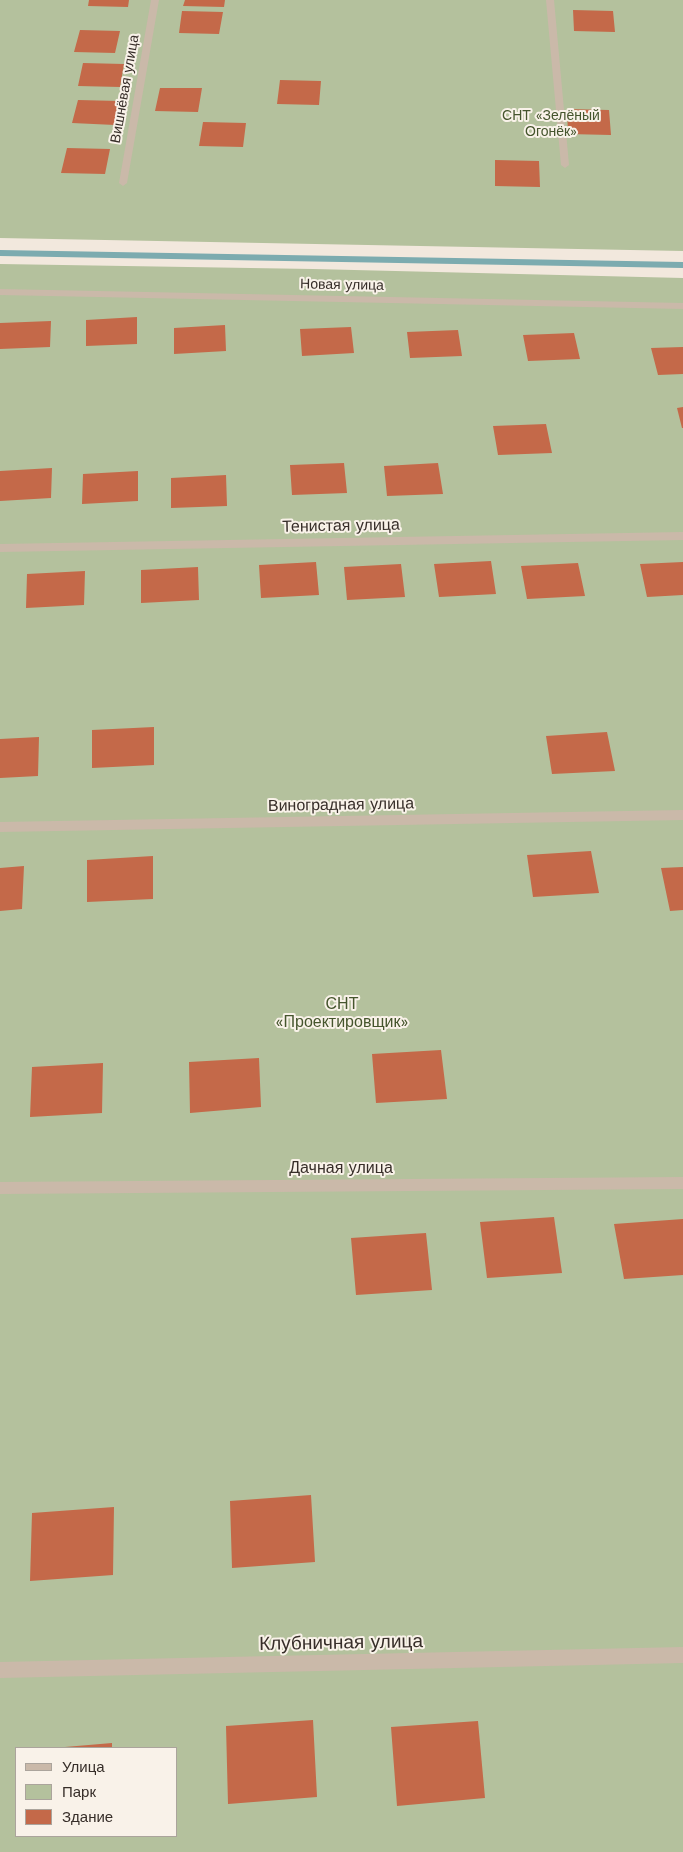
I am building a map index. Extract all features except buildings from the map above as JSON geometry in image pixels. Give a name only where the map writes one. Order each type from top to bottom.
[{"type":"street","name":"Вишнёвая улица","points":[[123,184],[155,0]]},
{"type":"street","points":[[550,0],[565,165]]},
{"type":"street","name":"Новая улица","points":[[0,292],[683,306]]},
{"type":"street","name":"Тенистая улица","points":[[0,548],[683,536]]},
{"type":"street","name":"Виноградная улица","points":[[0,827],[683,815]]},
{"type":"street","name":"Дачная улица","points":[[0,1188],[683,1182]]},
{"type":"street","name":"Клубничная улица","points":[[0,1670],[683,1655]]},
{"type":"green space","name":"СНТ «Зелёный Огонёк»","points":[[0,0],[683,0],[683,251],[0,238]]},
{"type":"green space","name":"СНТ «Проектировщик»","points":[[0,264],[683,278],[683,1852],[0,1852]]},
{"type":"waterway","points":[[0,253],[683,265]]}]
